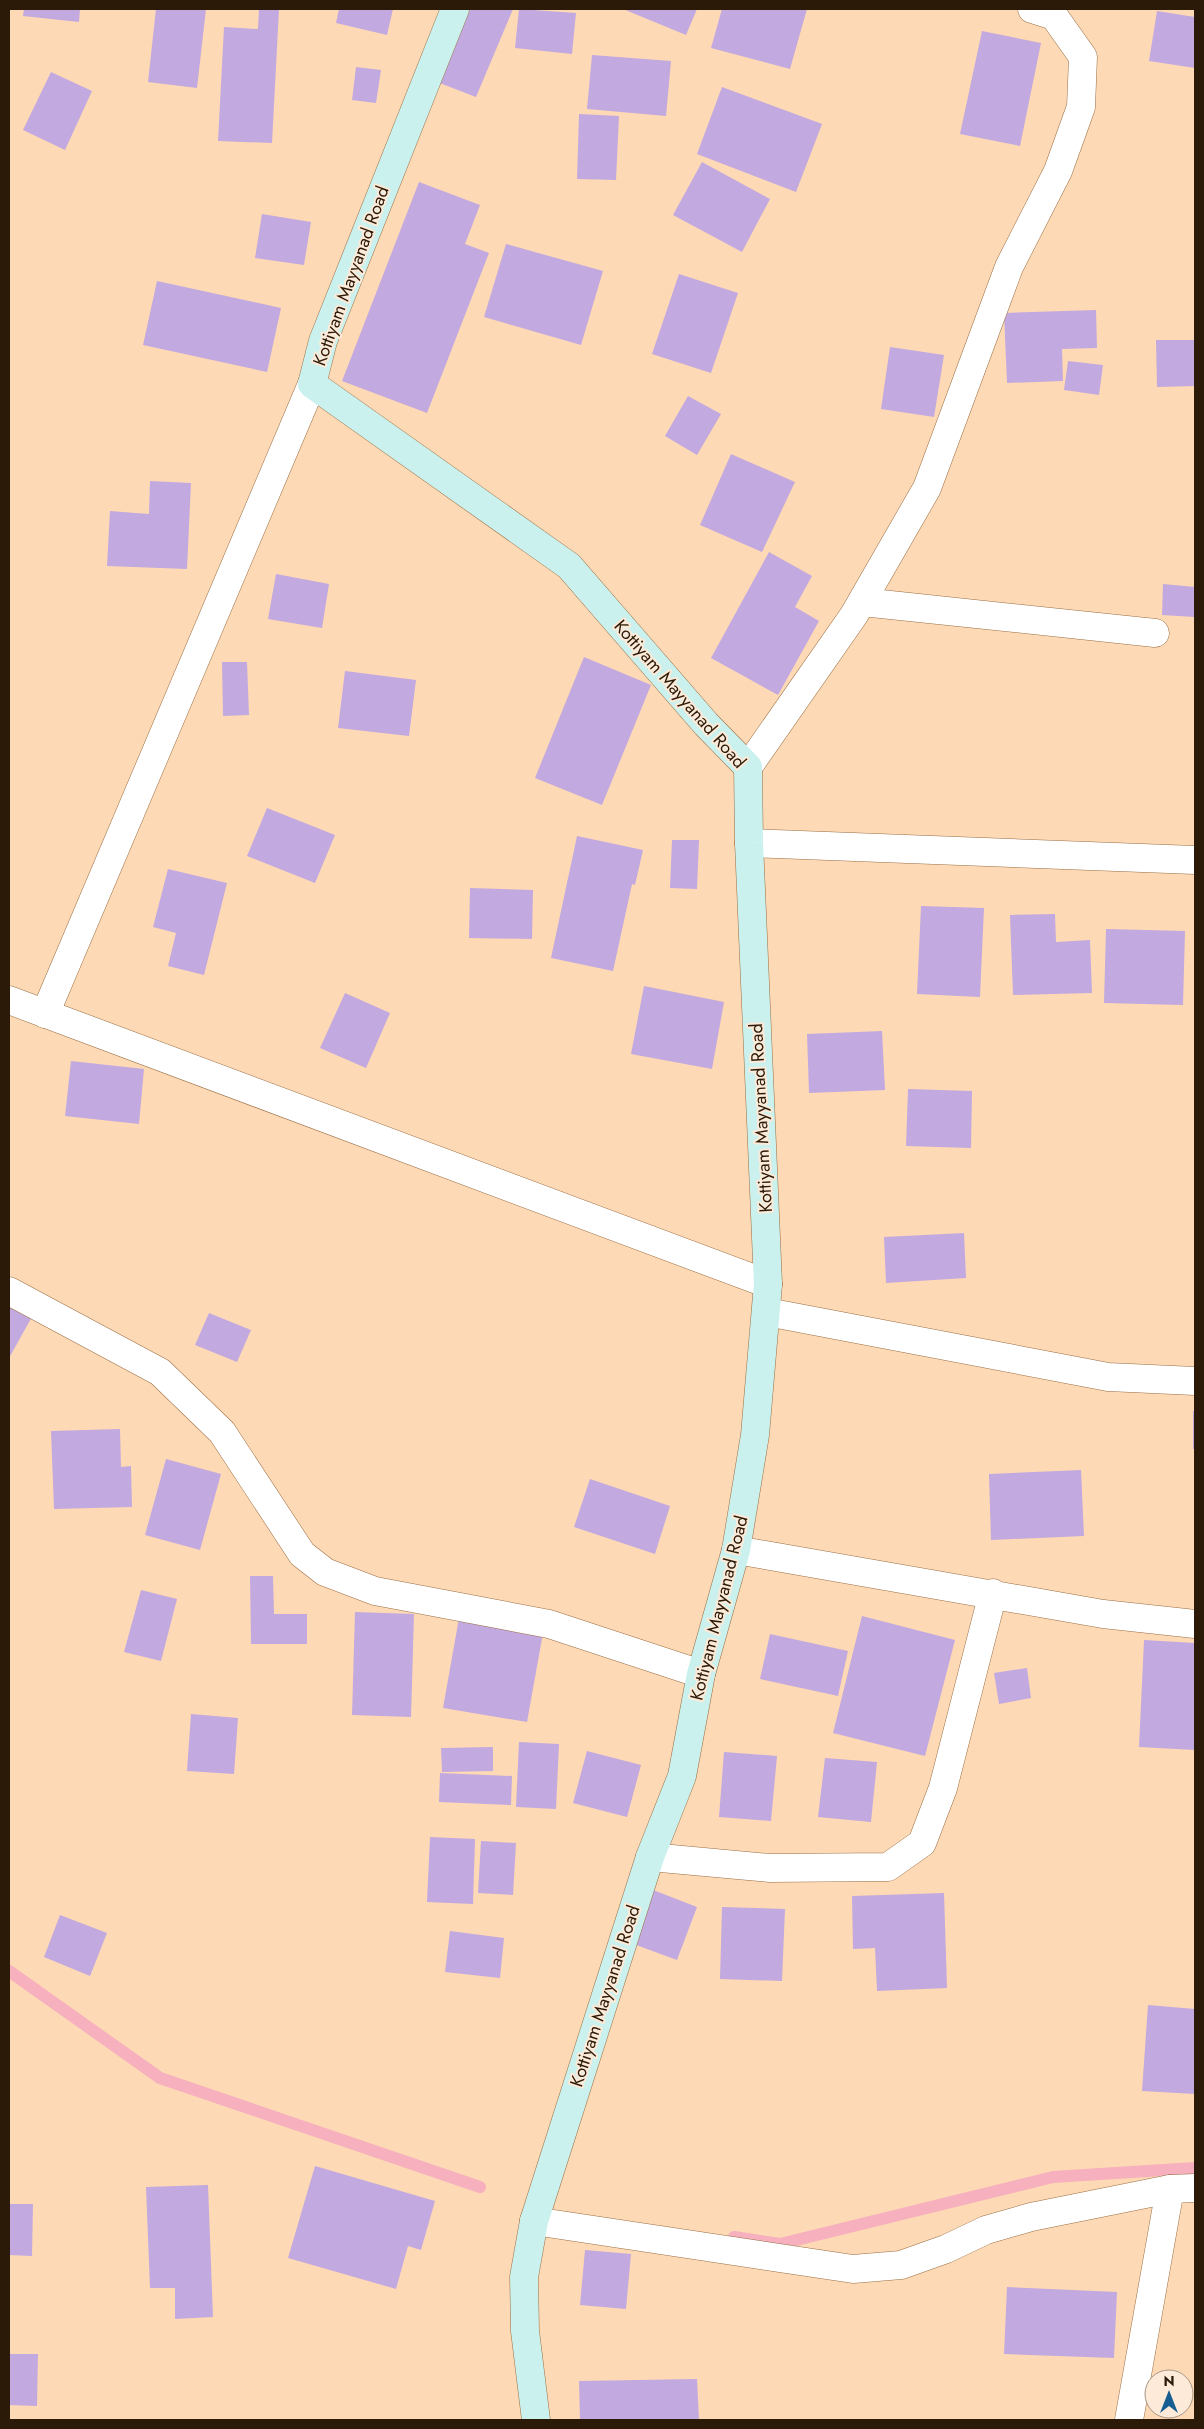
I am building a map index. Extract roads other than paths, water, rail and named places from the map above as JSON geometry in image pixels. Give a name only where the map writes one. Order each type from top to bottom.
[{"type":"street","name":"Kottiyam Mayyanad Road","points":[[455,9],[323,341],[312,384],[569,566],[706,724],[748,767],[749,843],[768,1284],[755,1435],[736,1550],[701,1674],[682,1776],[650,1857],[534,2221],[524,2277],[524,2331],[536,2420]]},
{"type":"street","points":[[748,767],[862,602],[927,488],[1009,267],[1058,171],[1081,107],[1083,57],[1054,16],[1032,9]]},
{"type":"street","points":[[45,1014],[312,384]]},
{"type":"street","points":[[862,602],[1155,633]]},
{"type":"street","points":[[749,843],[1195,860]]},
{"type":"street","points":[[9,1000],[768,1284]]},
{"type":"street","points":[[9,1291],[160,1372],[222,1432],[302,1554],[325,1572],[375,1591],[549,1624],[701,1674]]},
{"type":"street","points":[[767,1312],[1108,1377],[1195,1381]]},
{"type":"street","points":[[736,1550],[1103,1614],[1195,1624]]},
{"type":"street","points":[[650,1857],[770,1868],[888,1867],[922,1843],[943,1788],[994,1594]]},
{"type":"street","points":[[534,2221],[853,2269],[901,2264],[946,2248],[986,2230],[1032,2217],[1182,2189],[1129,2420]]},
{"type":"waterway","points":[[9,1971],[160,2078],[480,2187]]},
{"type":"waterway","points":[[734,2237],[780,2244],[1053,2177],[1195,2168]]}]
